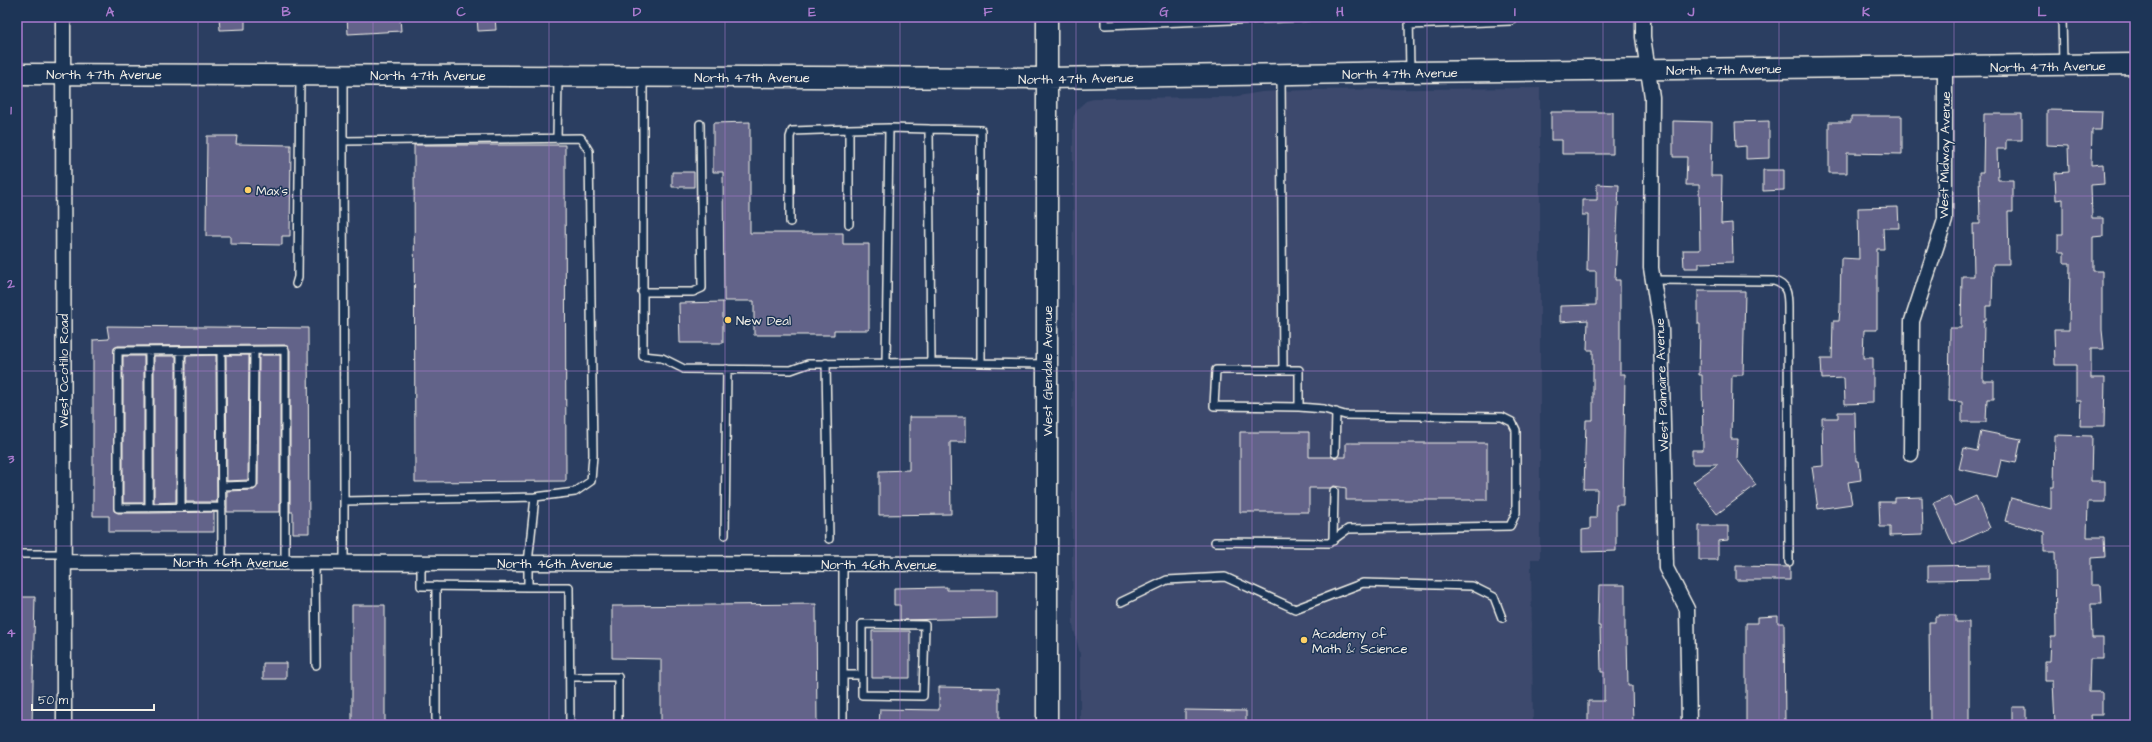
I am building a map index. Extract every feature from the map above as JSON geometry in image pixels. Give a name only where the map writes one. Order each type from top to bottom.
[{"type":"street","name":"West Ocotillo Road","points":[[63,17],[64,725]]},
{"type":"street","name":"West Glendale Avenue","points":[[1047,17],[1047,725]]},
{"type":"street","name":"West Palmaire Avenue","points":[[1643,17],[1643,37],[1652,97],[1651,268],[1661,330],[1666,568],[1687,609],[1689,725]]},
{"type":"street","name":"North 47th Avenue","points":[[17,74],[1047,78],[1410,72],[1647,71],[1828,67],[2063,66],[2135,64]]},
{"type":"street","name":"West Midway Avenue","points":[[1911,454],[1912,321],[1944,220],[1945,67]]},
{"type":"street","name":"North 46th Avenue","points":[[64,558],[222,562],[1047,564]]},
{"type":"lane","points":[[1105,17],[1105,24],[1307,17]]},
{"type":"lane","points":[[1409,17],[1410,72]]},
{"type":"lane","points":[[1409,25],[1511,21],[1511,17]]},
{"type":"lane","points":[[2062,17],[2063,66]]},
{"type":"lane","points":[[1281,74],[1283,370]]},
{"type":"lane","points":[[296,284],[298,277],[300,75]]},
{"type":"lane","points":[[343,75],[344,562]]},
{"type":"lane","points":[[557,139],[558,76]]},
{"type":"lane","points":[[643,76],[643,356],[662,358],[684,369],[791,370],[808,364],[826,363],[931,362],[1047,364]]},
{"type":"lane","points":[[642,292],[693,292],[702,288],[700,124]]},
{"type":"lane","points":[[790,222],[790,137],[792,131],[888,128],[981,130],[981,363]]},
{"type":"lane","points":[[886,363],[888,128]]},
{"type":"lane","points":[[849,129],[849,224]]},
{"type":"lane","points":[[930,129],[931,362]]},
{"type":"lane","points":[[343,141],[581,138],[589,151],[593,455],[591,481],[575,492],[535,497],[344,501]]},
{"type":"lane","points":[[1653,280],[1774,281],[1780,283],[1786,288],[1788,294],[1789,562]]},
{"type":"lane","points":[[222,507],[118,508],[118,351],[285,350],[285,562]]},
{"type":"lane","points":[[149,351],[149,508]]},
{"type":"lane","points":[[181,351],[181,508]]},
{"type":"lane","points":[[221,351],[222,562]]},
{"type":"lane","points":[[222,486],[253,485],[254,351]]},
{"type":"lane","points":[[826,363],[829,539]]},
{"type":"lane","points":[[725,535],[727,369]]},
{"type":"lane","points":[[1215,542],[1329,543],[1348,529],[1510,526],[1516,513],[1516,430],[1512,422],[1502,417],[1345,415],[1324,409],[1299,407],[1214,406],[1216,370],[1299,370],[1299,407]]},
{"type":"lane","points":[[1335,453],[1336,412]]},
{"type":"lane","points":[[1332,541],[1334,491]]},
{"type":"lane","points":[[528,587],[528,563],[535,497]]},
{"type":"lane","name":"North 46th Avenue","points":[[17,554],[64,558]]},
{"type":"lane","points":[[315,562],[316,664]]},
{"type":"lane","points":[[421,563],[421,586],[569,587],[570,725]]},
{"type":"lane","points":[[843,564],[843,725]]},
{"type":"lane","points":[[1121,602],[1167,580],[1225,577],[1295,609],[1363,583],[1472,586],[1494,597],[1502,618]]},
{"type":"lane","points":[[436,586],[436,725]]},
{"type":"lane","points":[[862,624],[925,625],[923,696],[862,695],[862,675],[862,624]]},
{"type":"lane","points":[[843,675],[862,675]]},
{"type":"lane","points":[[570,677],[618,677],[618,725]]},
{"type":"shaded area","points":[[1540,88],[1540,559],[1531,559],[1533,725],[1080,725],[1080,654],[1073,626],[1072,563],[1073,125],[1074,116],[1078,108],[1086,101],[1097,98],[1232,97],[1262,92],[1309,90]]},
{"type":"building","points":[[219,17],[245,17],[245,29],[220,30]]},
{"type":"building","points":[[347,17],[400,17],[401,31],[348,34]]},
{"type":"building","points":[[477,17],[495,17],[496,30],[478,31]]},
{"type":"building","points":[[2047,110],[2102,111],[2101,130],[2092,130],[2091,165],[2103,164],[2104,184],[2091,185],[2092,218],[2103,218],[2103,236],[2093,237],[2093,271],[2102,271],[2102,330],[2104,349],[2091,349],[2091,378],[2105,378],[2104,426],[2080,426],[2081,401],[2076,401],[2076,365],[2055,365],[2054,330],[2069,330],[2070,263],[2064,263],[2064,252],[2058,252],[2058,234],[2063,234],[2063,199],[2056,200],[2055,173],[2069,172],[2068,146],[2047,145]]},
{"type":"building","points":[[1551,112],[1613,112],[1613,154],[1562,154],[1562,140],[1551,140]]},
{"type":"building","points":[[1984,114],[2022,114],[2022,140],[2006,140],[2006,149],[1997,149],[1998,180],[2013,180],[2013,212],[2008,212],[2009,264],[1993,264],[1992,306],[1986,306],[1986,320],[1984,320],[1983,381],[1994,381],[1994,399],[1987,399],[1986,422],[1962,422],[1962,402],[1949,401],[1950,328],[1961,328],[1962,276],[1974,276],[1973,224],[1980,224],[1979,172],[1983,172]]},
{"type":"building","points":[[1851,116],[1902,116],[1902,154],[1847,153],[1847,173],[1829,173],[1829,122],[1851,122]]},
{"type":"building","points":[[1673,121],[1712,122],[1711,176],[1722,176],[1721,224],[1732,223],[1733,262],[1699,263],[1699,268],[1684,268],[1683,250],[1700,250],[1699,185],[1686,185],[1687,157],[1673,157]]},
{"type":"building","points":[[1769,121],[1769,158],[1746,159],[1746,146],[1736,147],[1735,122]]},
{"type":"building","points":[[750,122],[750,233],[843,233],[843,244],[869,244],[869,330],[834,330],[834,335],[754,335],[754,301],[724,301],[723,172],[713,172],[713,123]]},
{"type":"building","name":"Max's","points":[[207,136],[237,136],[236,144],[291,145],[290,236],[282,236],[282,245],[230,244],[230,236],[206,236]]},
{"type":"building","points":[[414,145],[565,145],[566,481],[415,482]]},
{"type":"building","points":[[1763,170],[1784,170],[1784,190],[1763,191]]},
{"type":"building","points":[[672,172],[694,172],[694,187],[672,187]]},
{"type":"building","points":[[1597,184],[1619,185],[1615,280],[1620,280],[1620,374],[1625,374],[1623,505],[1616,505],[1616,551],[1582,552],[1582,530],[1590,529],[1590,518],[1596,518],[1597,489],[1584,489],[1586,420],[1593,420],[1593,350],[1587,350],[1588,320],[1560,322],[1560,306],[1596,305],[1596,271],[1587,271],[1588,215],[1582,215],[1582,200],[1597,200]]},
{"type":"building","points":[[1898,207],[1899,228],[1883,228],[1884,249],[1877,249],[1877,330],[1864,330],[1863,358],[1873,358],[1873,403],[1845,404],[1844,378],[1822,379],[1821,359],[1832,359],[1833,321],[1839,321],[1841,258],[1859,259],[1858,208]]},
{"type":"building","points":[[1698,291],[1745,291],[1743,375],[1732,375],[1731,439],[1738,439],[1737,459],[1756,485],[1717,514],[1693,482],[1718,464],[1692,464],[1692,450],[1703,450],[1702,375],[1699,375],[1700,324],[1698,324]]},
{"type":"building","points":[[723,302],[723,343],[680,343],[679,303]]},
{"type":"building","points":[[107,326],[308,328],[309,533],[293,533],[293,512],[290,512],[290,350],[285,345],[118,346],[114,348],[114,511],[118,513],[214,512],[214,532],[109,532],[109,516],[93,516],[93,340],[109,339]]},
{"type":"building","points":[[216,355],[217,502],[186,502],[186,356]]},
{"type":"building","points":[[226,355],[249,355],[248,480],[227,481]]},
{"type":"building","points":[[259,355],[280,355],[280,512],[227,512],[227,491],[254,490],[258,485]]},
{"type":"building","points":[[123,356],[144,356],[144,503],[123,503]]},
{"type":"building","points":[[154,356],[176,356],[176,502],[154,503]]},
{"type":"building","points":[[1838,412],[1855,412],[1856,461],[1859,461],[1861,480],[1848,482],[1852,504],[1818,509],[1812,467],[1823,466],[1822,418],[1838,418]]},
{"type":"building","points":[[909,417],[966,417],[966,442],[950,442],[951,514],[879,515],[879,471],[909,470]]},
{"type":"building","points":[[1981,431],[2021,439],[2016,463],[2001,460],[1997,477],[1959,469],[1964,448],[1977,451]]},
{"type":"building","points":[[1240,432],[1309,432],[1309,457],[1346,457],[1346,443],[1487,443],[1487,500],[1346,500],[1346,488],[1334,486],[1330,488],[1309,488],[1309,512],[1240,512]]},
{"type":"building","points":[[2055,435],[2092,436],[2091,481],[2105,481],[2105,502],[2088,502],[2087,537],[2104,537],[2105,557],[2091,558],[2091,585],[2101,585],[2102,604],[2091,604],[2092,638],[2103,638],[2103,659],[2090,659],[2089,692],[2102,692],[2102,715],[2091,715],[2092,725],[2055,725],[2053,681],[2045,681],[2045,661],[2050,661],[2051,637],[2056,637],[2055,552],[2044,552],[2044,532],[2005,521],[2011,498],[2051,509],[2051,487],[2054,487]]},
{"type":"building","points":[[1949,496],[1954,506],[1976,496],[1990,528],[1953,545],[1934,503]]},
{"type":"building","points":[[1922,497],[1923,535],[1890,536],[1890,527],[1880,527],[1879,502],[1895,502],[1895,498]]},
{"type":"building","points":[[1699,526],[1728,526],[1728,540],[1718,541],[1718,560],[1699,560]]},
{"type":"building","points":[[1989,565],[1989,579],[1928,580],[1928,566]]},
{"type":"building","points":[[1736,566],[1790,567],[1790,580],[1736,580]]},
{"type":"building","points":[[1599,585],[1625,585],[1625,637],[1627,637],[1628,686],[1632,686],[1633,725],[1588,725],[1588,701],[1604,701],[1604,672],[1601,672],[1600,626],[1598,626]]},
{"type":"building","points":[[947,587],[947,590],[997,590],[997,618],[900,620],[900,605],[894,605],[894,588]]},
{"type":"building","points":[[17,597],[35,597],[32,725],[17,725]]},
{"type":"building","points":[[816,604],[817,725],[661,725],[661,659],[612,658],[612,606]]},
{"type":"building","points":[[352,605],[385,605],[385,725],[352,725]]},
{"type":"building","points":[[1939,615],[1956,615],[1956,622],[1969,622],[1969,725],[1930,725],[1929,622],[1935,622],[1935,617],[1939,617]]},
{"type":"building","points":[[1778,616],[1778,623],[1784,623],[1785,725],[1746,725],[1746,623],[1757,623],[1757,617]]},
{"type":"building","points":[[872,631],[910,631],[910,678],[872,678]]},
{"type":"building","points":[[263,663],[286,663],[286,679],[263,679]]},
{"type":"building","points":[[939,687],[999,688],[999,725],[879,725],[880,709],[939,710]]},
{"type":"building","points":[[2012,707],[2026,707],[2026,725],[2012,725]]},
{"type":"building","points":[[1185,710],[1246,711],[1246,725],[1185,725]]},
{"type":"place","name":"Max's","points":[[248,190]]},
{"type":"place","name":"New Deal","points":[[728,320]]},
{"type":"place","name":"Academy of Math & Science","points":[[1304,640]]}]
